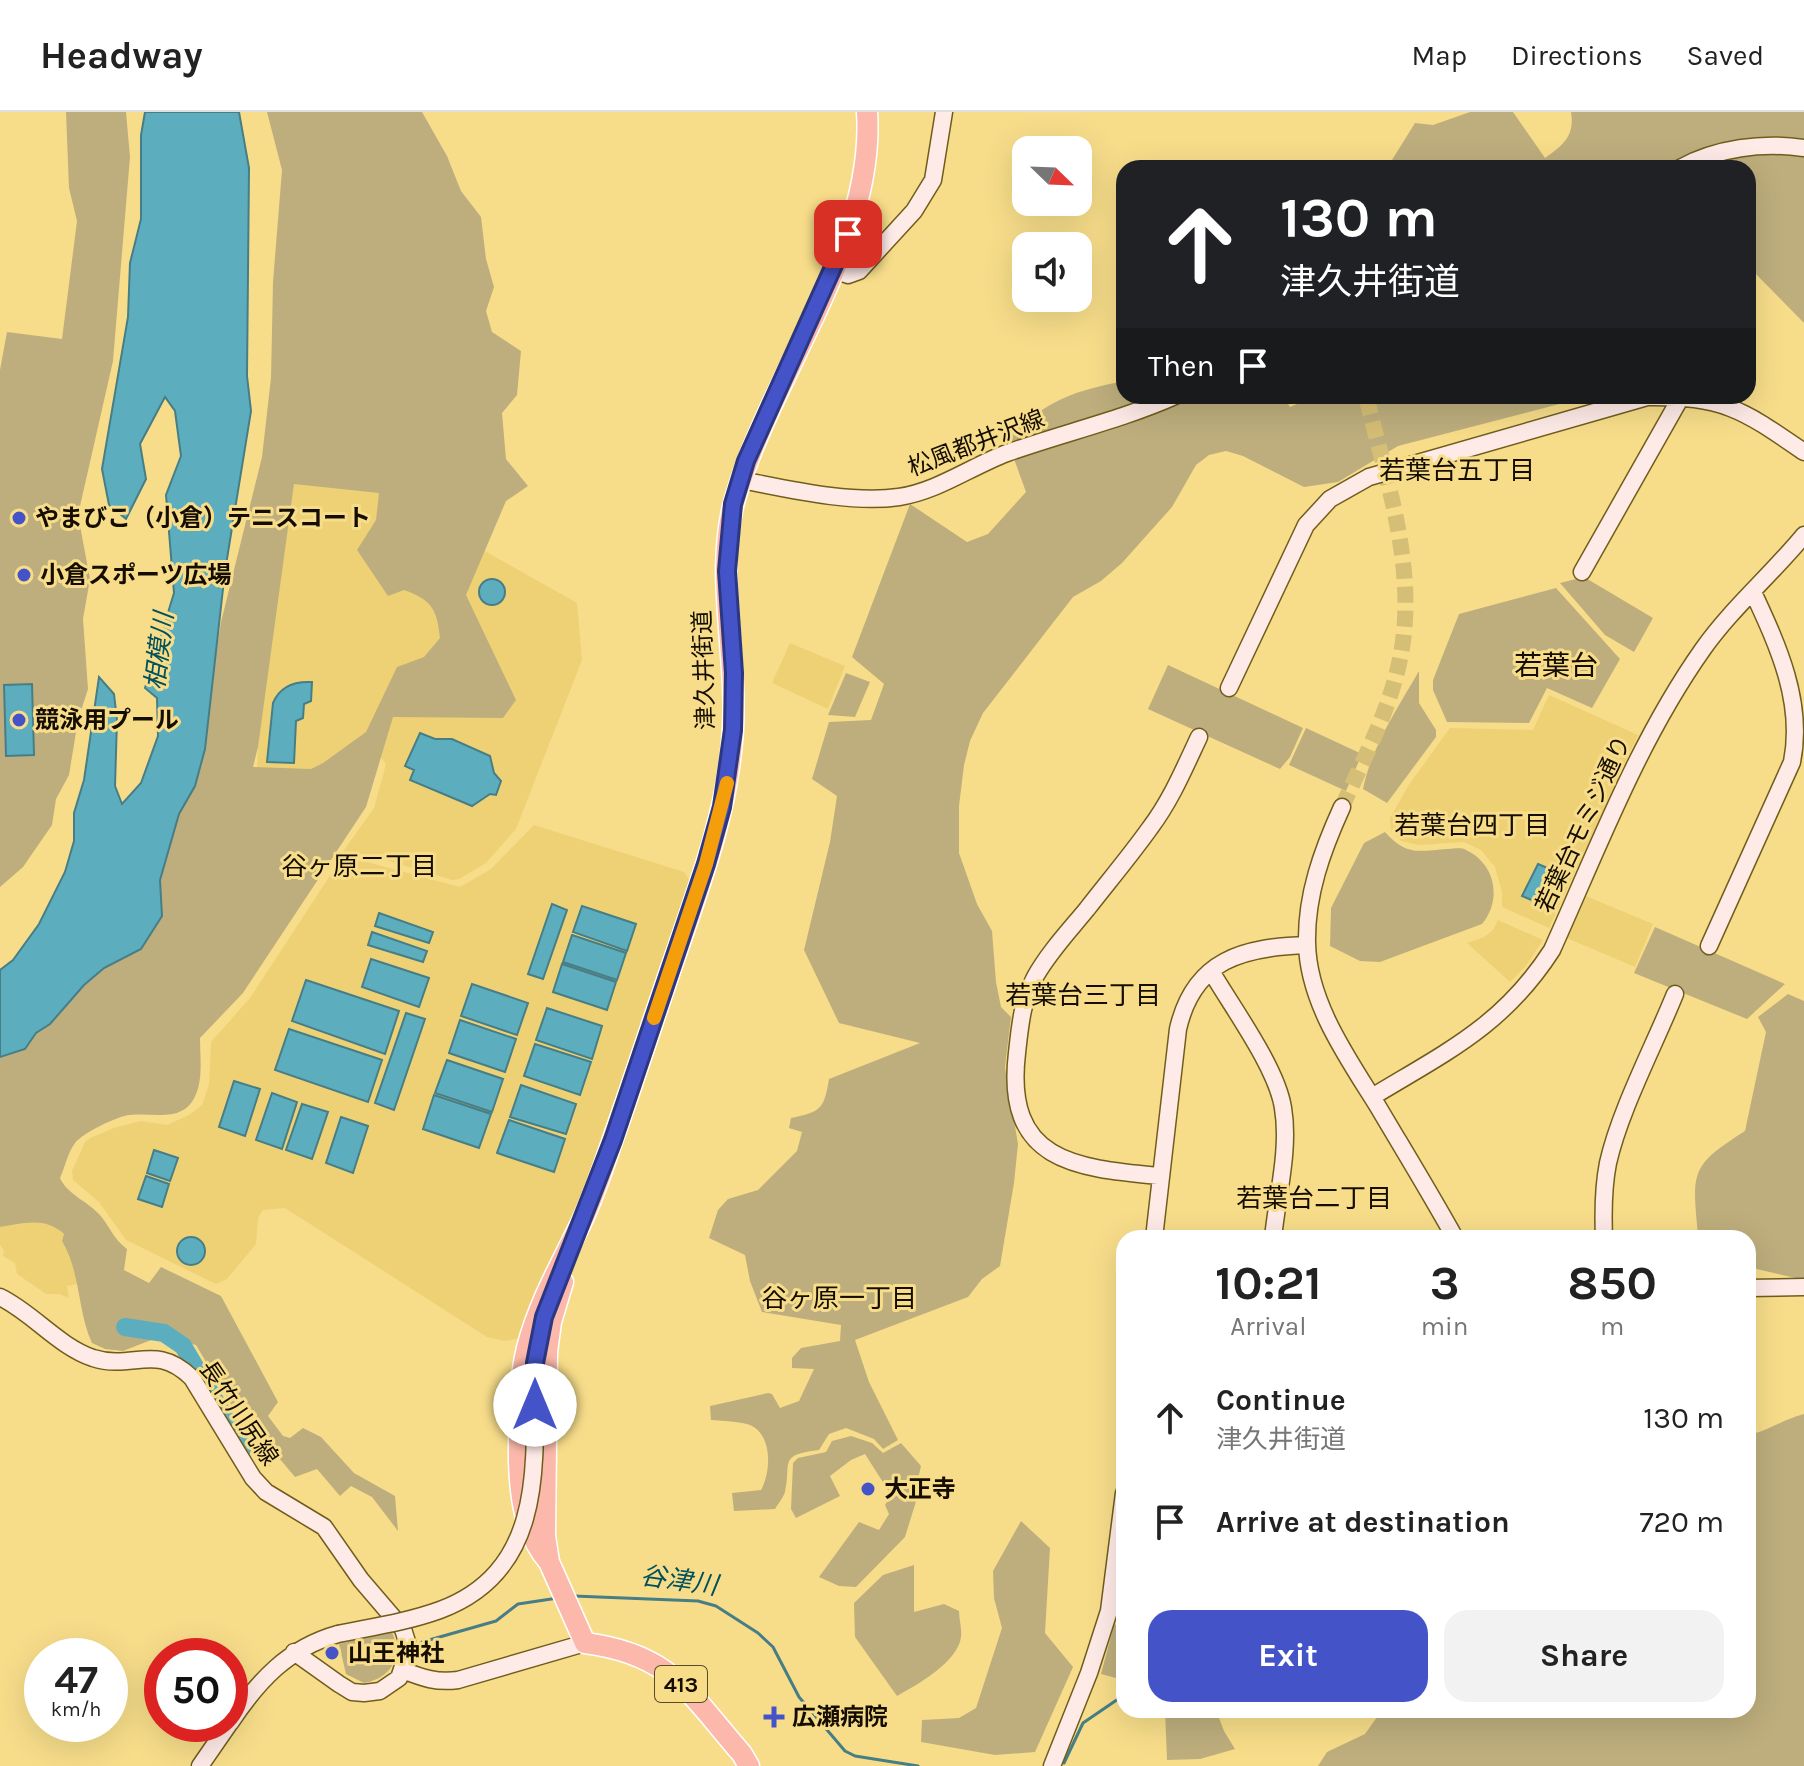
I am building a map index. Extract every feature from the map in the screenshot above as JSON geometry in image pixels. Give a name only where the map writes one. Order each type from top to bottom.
[{"type":"highway","name":"津久井街道","points":[[585,1643],[549,1562],[545,1536],[547,1352],[551,1322],[579,1228],[642,1054],[722,807],[731,756],[734,702],[727,584],[727,545],[733,504],[767,412],[833,270],[858,202],[865,170],[867,112]]},
{"type":"highway","name":"津久井街道","points":[[549,1562],[537,1548],[520,1489],[523,1367],[554,1273],[579,1228]]},
{"type":"highway","points":[[525,1513],[535,1517],[545,1508]]},
{"type":"highway","name":"413","points":[[585,1643],[631,1652],[666,1670],[742,1754],[749,1766]]},
{"type":"street","points":[[833,270],[848,275],[859,271],[914,211],[933,180],[944,112]]},
{"type":"street","points":[[1696,160],[1723,151],[1764,146],[1804,148]]},
{"type":"street","name":"松風都井沢線","points":[[741,480],[858,498],[899,497],[937,486],[1003,455],[1155,404]]},
{"type":"street","points":[[1229,688],[1299,537],[1320,508],[1344,489],[1369,477],[1618,404]]},
{"type":"street","points":[[1582,572],[1677,404]]},
{"type":"street","points":[[1723,404],[1741,411],[1804,452]]},
{"type":"street","name":"若葉台モミジ通り","points":[[1372,1097],[1473,1036],[1499,1016],[1536,974],[1552,950],[1662,712],[1705,646],[1804,535]]},
{"type":"street","points":[[1709,946],[1792,762],[1799,734],[1795,692],[1753,592]]},
{"type":"street","points":[[1160,1176],[1086,1167],[1071,1163],[1046,1149],[1025,1122],[1014,1074],[1022,1014],[1036,975],[1151,828],[1171,797],[1199,737]]},
{"type":"street","points":[[1342,807],[1324,846],[1316,873],[1307,945],[1315,986],[1326,1017],[1450,1230]]},
{"type":"street","points":[[1155,1230],[1180,1019],[1194,990],[1211,971],[1231,958],[1252,950],[1307,945]]},
{"type":"street","points":[[1211,971],[1270,1070],[1283,1106],[1283,1151],[1274,1230]]},
{"type":"street","points":[[1604,1230],[1608,1162],[1675,994]]},
{"type":"street","points":[[248,1698],[260,1682],[294,1652],[338,1634],[405,1620],[458,1602],[484,1584],[507,1558],[523,1527],[533,1492],[536,1351],[544,1317],[579,1228]]},
{"type":"street","points":[[1756,1288],[1804,1287]]},
{"type":"street","name":"長竹川尻線","points":[[0,1297],[26,1312],[71,1347],[94,1358],[121,1362],[157,1358],[183,1370],[192,1378],[259,1486],[319,1522],[361,1580],[396,1618],[409,1648],[403,1670]]},
{"type":"street","points":[[1052,1766],[1116,1612]]},
{"type":"street","points":[[294,1652],[339,1684],[358,1693],[380,1691],[399,1678],[403,1670],[428,1680],[458,1680],[585,1643]]},
{"type":"street","points":[[200,1766],[217,1742]]},
{"type":"shaded area","points":[[66,112],[126,112],[130,157],[113,361],[78,515],[90,579],[83,619],[88,689],[78,720],[69,775],[56,799],[52,825],[23,867],[0,887],[0,370],[7,332],[62,339],[77,221],[69,188]]},
{"type":"shaded area","points":[[267,112],[422,112],[447,156],[461,191],[481,217],[486,259],[494,287],[486,311],[492,332],[521,351],[517,395],[502,413],[506,459],[528,486],[506,501],[466,595],[516,700],[503,718],[393,717],[366,807],[243,993],[200,1038],[200,1081],[191,1103],[176,1113],[124,1116],[92,1130],[75,1143],[60,1178],[67,1189],[99,1214],[127,1249],[124,1270],[149,1283],[161,1267],[221,1296],[278,1402],[268,1416],[283,1436],[290,1438],[303,1428],[321,1437],[354,1473],[395,1496],[398,1531],[372,1497],[351,1486],[340,1496],[317,1469],[295,1477],[279,1458],[267,1468],[255,1436],[257,1414],[247,1406],[235,1411],[196,1345],[159,1337],[123,1351],[105,1349],[92,1343],[73,1266],[62,1241],[64,1234],[41,1223],[0,1227],[0,1057],[25,1049],[84,985],[104,968],[125,958],[162,916],[160,880],[179,814],[195,786],[221,622],[262,457],[271,378],[273,282],[282,170]],"holes":[[[294,484],[379,493],[376,520],[357,550],[388,596],[404,590],[427,602],[435,613],[440,638],[424,657],[397,667],[366,732],[323,763],[311,769],[253,767]]]},
{"type":"shaded area","points":[[1470,112],[1513,112],[1545,158],[1569,134],[1571,112],[1804,112],[1804,323],[1756,274],[1756,160],[1392,160],[1415,123],[1433,125]]},
{"type":"shaded area","points":[[1116,383],[1116,404],[1288,404],[1290,407],[1297,404],[1559,404],[1398,446],[1338,482],[1304,487],[1243,456],[1226,451],[1209,455],[1196,465],[1172,507],[1122,563],[1101,581],[1073,597],[983,713],[970,741],[964,765],[959,806],[959,853],[977,904],[992,931],[1001,1007],[1011,1017],[1005,1067],[1018,1144],[1000,1266],[982,1279],[968,1297],[855,1340],[869,1382],[898,1440],[883,1449],[874,1439],[846,1428],[829,1434],[819,1450],[797,1455],[789,1462],[785,1492],[775,1509],[734,1511],[732,1493],[761,1490],[767,1474],[766,1445],[763,1437],[750,1425],[711,1420],[710,1406],[768,1393],[772,1394],[780,1408],[799,1401],[814,1369],[792,1368],[792,1358],[801,1348],[840,1341],[841,1325],[762,1312],[750,1281],[745,1255],[709,1238],[718,1210],[728,1199],[758,1190],[797,1151],[802,1132],[789,1128],[791,1118],[819,1108],[829,1079],[920,1043],[839,1023],[804,950],[830,842],[837,796],[812,779],[829,722],[871,720],[884,684],[852,657],[910,504],[967,542],[988,534],[1026,492],[1006,437],[1048,406],[1088,389]]},
{"type":"shaded area","points":[[289,478],[389,490],[483,550],[577,603],[582,660],[516,829],[486,863],[459,879],[452,880],[373,856],[342,853],[374,808],[386,764],[373,747],[326,774],[257,769],[261,689]]},
{"type":"shaded area","points":[[1584,577],[1653,618],[1634,652],[1605,635],[1560,583]]},
{"type":"shaded area","points":[[1556,588],[1620,659],[1592,708],[1547,688],[1529,723],[1447,722],[1433,690],[1433,680],[1459,614]]},
{"type":"shaded area","points":[[790,643],[845,666],[828,709],[772,683]]},
{"type":"shaded area","points":[[1168,665],[1303,728],[1290,757],[1280,769],[1148,709]]},
{"type":"shaded area","points":[[1419,671],[1419,703],[1436,730],[1436,737],[1387,803],[1363,789],[1379,743]]},
{"type":"shaded area","points":[[846,673],[870,682],[855,717],[828,715]]},
{"type":"shaded area","points":[[1549,695],[1638,735],[1549,928],[1502,907],[1502,892],[1495,867],[1481,850],[1464,842],[1419,845],[1401,841],[1391,830],[1390,818],[1408,786],[1450,728],[1533,730]]},
{"type":"shaded area","points":[[1306,728],[1362,754],[1346,791],[1289,765]]},
{"type":"shaded area","points":[[534,825],[684,872],[691,882],[597,1158],[521,1338],[505,1341],[487,1337],[285,1208],[263,1210],[258,1218],[256,1244],[227,1279],[216,1284],[126,1240],[99,1202],[73,1180],[72,1171],[85,1142],[114,1128],[141,1121],[167,1125],[202,1105],[209,1084],[211,1042],[250,998],[331,874],[348,862],[363,861],[460,887],[491,869]]},
{"type":"shaded area","points":[[1385,832],[1400,845],[1413,850],[1460,848],[1476,856],[1490,873],[1494,894],[1482,924],[1380,962],[1360,961],[1330,946],[1331,908],[1364,843]]},
{"type":"shaded area","points":[[1581,894],[1653,924],[1635,967],[1562,936]]},
{"type":"shaded area","points":[[1498,920],[1543,940],[1526,966],[1510,982],[1467,943],[1484,937],[1493,930]]},
{"type":"shaded area","points":[[1655,927],[1785,984],[1747,1019],[1634,973]]},
{"type":"shaded area","points":[[1788,994],[1804,1001],[1804,1280],[1756,1269],[1756,1230],[1698,1230],[1695,1197],[1699,1172],[1714,1153],[1745,1131],[1766,1032],[1758,1017]]},
{"type":"shaded area","points":[[41,1221],[55,1226],[64,1234],[62,1241],[73,1259],[78,1284],[67,1286],[69,1298],[46,1294],[17,1274],[15,1263],[3,1256],[0,1227]]},
{"type":"shaded area","points":[[1804,1414],[1804,1766],[1318,1766],[1327,1752],[1365,1734],[1376,1718],[1756,1718],[1756,1433]]},
{"type":"shaded area","points":[[851,1436],[872,1443],[883,1453],[901,1443],[921,1466],[915,1492],[918,1495],[905,1537],[856,1587],[839,1586],[819,1577],[859,1522],[879,1530],[889,1514],[885,1505],[891,1495],[865,1454],[830,1476],[840,1496],[796,1518],[791,1509],[793,1463],[798,1458],[826,1452],[832,1441]]},
{"type":"shaded area","points":[[1021,1521],[1050,1548],[1045,1633],[1073,1667],[1035,1752],[995,1755],[921,1742],[922,1720],[959,1718],[976,1708],[1002,1628],[994,1598],[993,1571]]},
{"type":"shaded area","points":[[914,1565],[914,1612],[944,1604],[959,1611],[961,1637],[945,1664],[897,1696],[855,1637],[854,1603],[883,1575]]},
{"type":"shaded area","points":[[1116,1624],[1116,1678],[1101,1674]]},
{"type":"shaded area","points":[[392,1632],[396,1650],[388,1672],[364,1683],[346,1674],[339,1644]]},
{"type":"shaded area","points":[[1165,1718],[1219,1718],[1235,1749],[1200,1759],[1167,1760]]},
{"type":"water","name":"相模川","points":[[145,112],[239,112],[249,168],[247,376],[251,411],[225,571],[205,749],[195,786],[179,814],[160,880],[162,916],[141,949],[104,968],[84,985],[50,1024],[36,1033],[25,1049],[0,1057],[0,970],[13,960],[39,924],[65,872],[74,841],[74,813],[84,780],[99,677],[114,694],[117,720],[115,786],[122,804],[141,783],[158,736],[157,698],[145,688],[174,593],[166,495],[181,456],[175,411],[165,397],[140,444],[146,479],[126,519],[109,505],[102,469],[128,317],[130,263],[141,219],[141,135]]},
{"type":"water","points":[[492,579],[501,583],[505,592],[501,601],[492,605],[483,601],[479,592],[483,583]]},
{"type":"water","points":[[312,682],[311,701],[304,704],[303,718],[296,721],[294,763],[267,762],[276,697],[288,686]]},
{"type":"water","name":"競泳用プール","points":[[32,684],[34,755],[6,756],[4,685]]},
{"type":"water","points":[[420,733],[435,739],[452,739],[490,756],[494,773],[501,781],[496,795],[490,794],[472,806],[410,780],[414,770],[405,766]]},
{"type":"water","points":[[1538,864],[1557,872],[1541,904],[1522,896]]},
{"type":"water","points":[[552,904],[567,910],[543,979],[528,974]]},
{"type":"water","points":[[582,906],[636,924],[627,951],[573,932]]},
{"type":"water","points":[[379,913],[433,932],[429,943],[375,926]]},
{"type":"water","points":[[372,932],[427,951],[423,962],[368,945]]},
{"type":"water","points":[[572,935],[626,953],[617,980],[563,962]]},
{"type":"water","points":[[371,959],[429,978],[419,1007],[362,987]]},
{"type":"water","points":[[562,964],[616,982],[607,1010],[553,992]]},
{"type":"water","points":[[306,980],[399,1011],[385,1054],[292,1021]]},
{"type":"water","points":[[472,984],[528,1003],[517,1035],[461,1016]]},
{"type":"water","points":[[547,1008],[602,1026],[592,1059],[536,1040]]},
{"type":"water","points":[[406,1013],[425,1019],[394,1110],[375,1103]]},
{"type":"water","points":[[460,1020],[516,1039],[505,1072],[449,1053]]},
{"type":"water","points":[[289,1029],[382,1060],[368,1102],[275,1070]]},
{"type":"water","points":[[535,1044],[591,1062],[580,1095],[524,1076]]},
{"type":"water","points":[[447,1060],[503,1079],[492,1112],[435,1093]]},
{"type":"water","points":[[234,1081],[260,1089],[245,1136],[219,1127]]},
{"type":"water","points":[[521,1085],[576,1104],[566,1134],[510,1117]]},
{"type":"water","points":[[272,1093],[297,1102],[282,1149],[256,1140]]},
{"type":"water","points":[[434,1095],[491,1114],[479,1148],[423,1129]]},
{"type":"water","points":[[302,1104],[328,1112],[312,1159],[286,1150]]},
{"type":"water","points":[[341,1117],[368,1126],[353,1173],[326,1163]]},
{"type":"water","points":[[509,1120],[565,1139],[554,1172],[497,1153]]},
{"type":"water","points":[[154,1150],[178,1158],[170,1181],[147,1173]]},
{"type":"water","points":[[146,1176],[169,1184],[162,1207],[138,1199]]},
{"type":"water","points":[[191,1237],[201,1241],[205,1251],[201,1261],[191,1265],[181,1261],[177,1251],[181,1241]]},
{"type":"waterway","name":"谷津川","points":[[125,1327],[164,1333],[183,1346],[243,1448]]},
{"type":"waterway","name":"谷津川","points":[[574,1596],[698,1601],[716,1606],[758,1633],[773,1647],[799,1697],[845,1751],[855,1756],[918,1766]]},
{"type":"waterway","name":"谷津川","points":[[422,1642],[496,1621],[518,1604],[558,1598]]},
{"type":"waterway","name":"谷津川","points":[[1064,1763],[1083,1723],[1116,1700]]},
{"type":"tunnel","points":[[1342,807],[1391,694],[1405,621],[1405,589],[1397,524],[1368,404]]},
{"type":"slow traffic","points":[[654,1018],[717,829],[727,783]]},
{"type":"place","name":"やまびこ（小倉）テニスコート","points":[[19,518]]},
{"type":"place","name":"小倉スポーツ広場","points":[[24,575]]},
{"type":"place","name":"競泳用プール","points":[[19,720]]},
{"type":"place","name":"大正寺","points":[[868,1489]]},
{"type":"place","name":"山王神社","points":[[332,1653]]},
{"type":"place","name":"広瀬病院","points":[[774,1717]]},
{"type":"district","name":"若葉台五丁目","points":[[1457,470]]},
{"type":"district","name":"若葉台","points":[[1556,665]]},
{"type":"district","name":"若葉台四丁目","points":[[1472,825]]},
{"type":"district","name":"谷ヶ原二丁目","points":[[359,866]]},
{"type":"district","name":"若葉台三丁目","points":[[1083,995]]},
{"type":"district","name":"若葉台二丁目","points":[[1314,1198]]},
{"type":"district","name":"谷ヶ原一丁目","points":[[839,1298]]},
{"type":"route","points":[[535,1405],[536,1351],[544,1317],[613,1140],[706,864],[722,807],[733,730],[734,673],[727,571],[733,504],[746,461],[848,234]]}]
